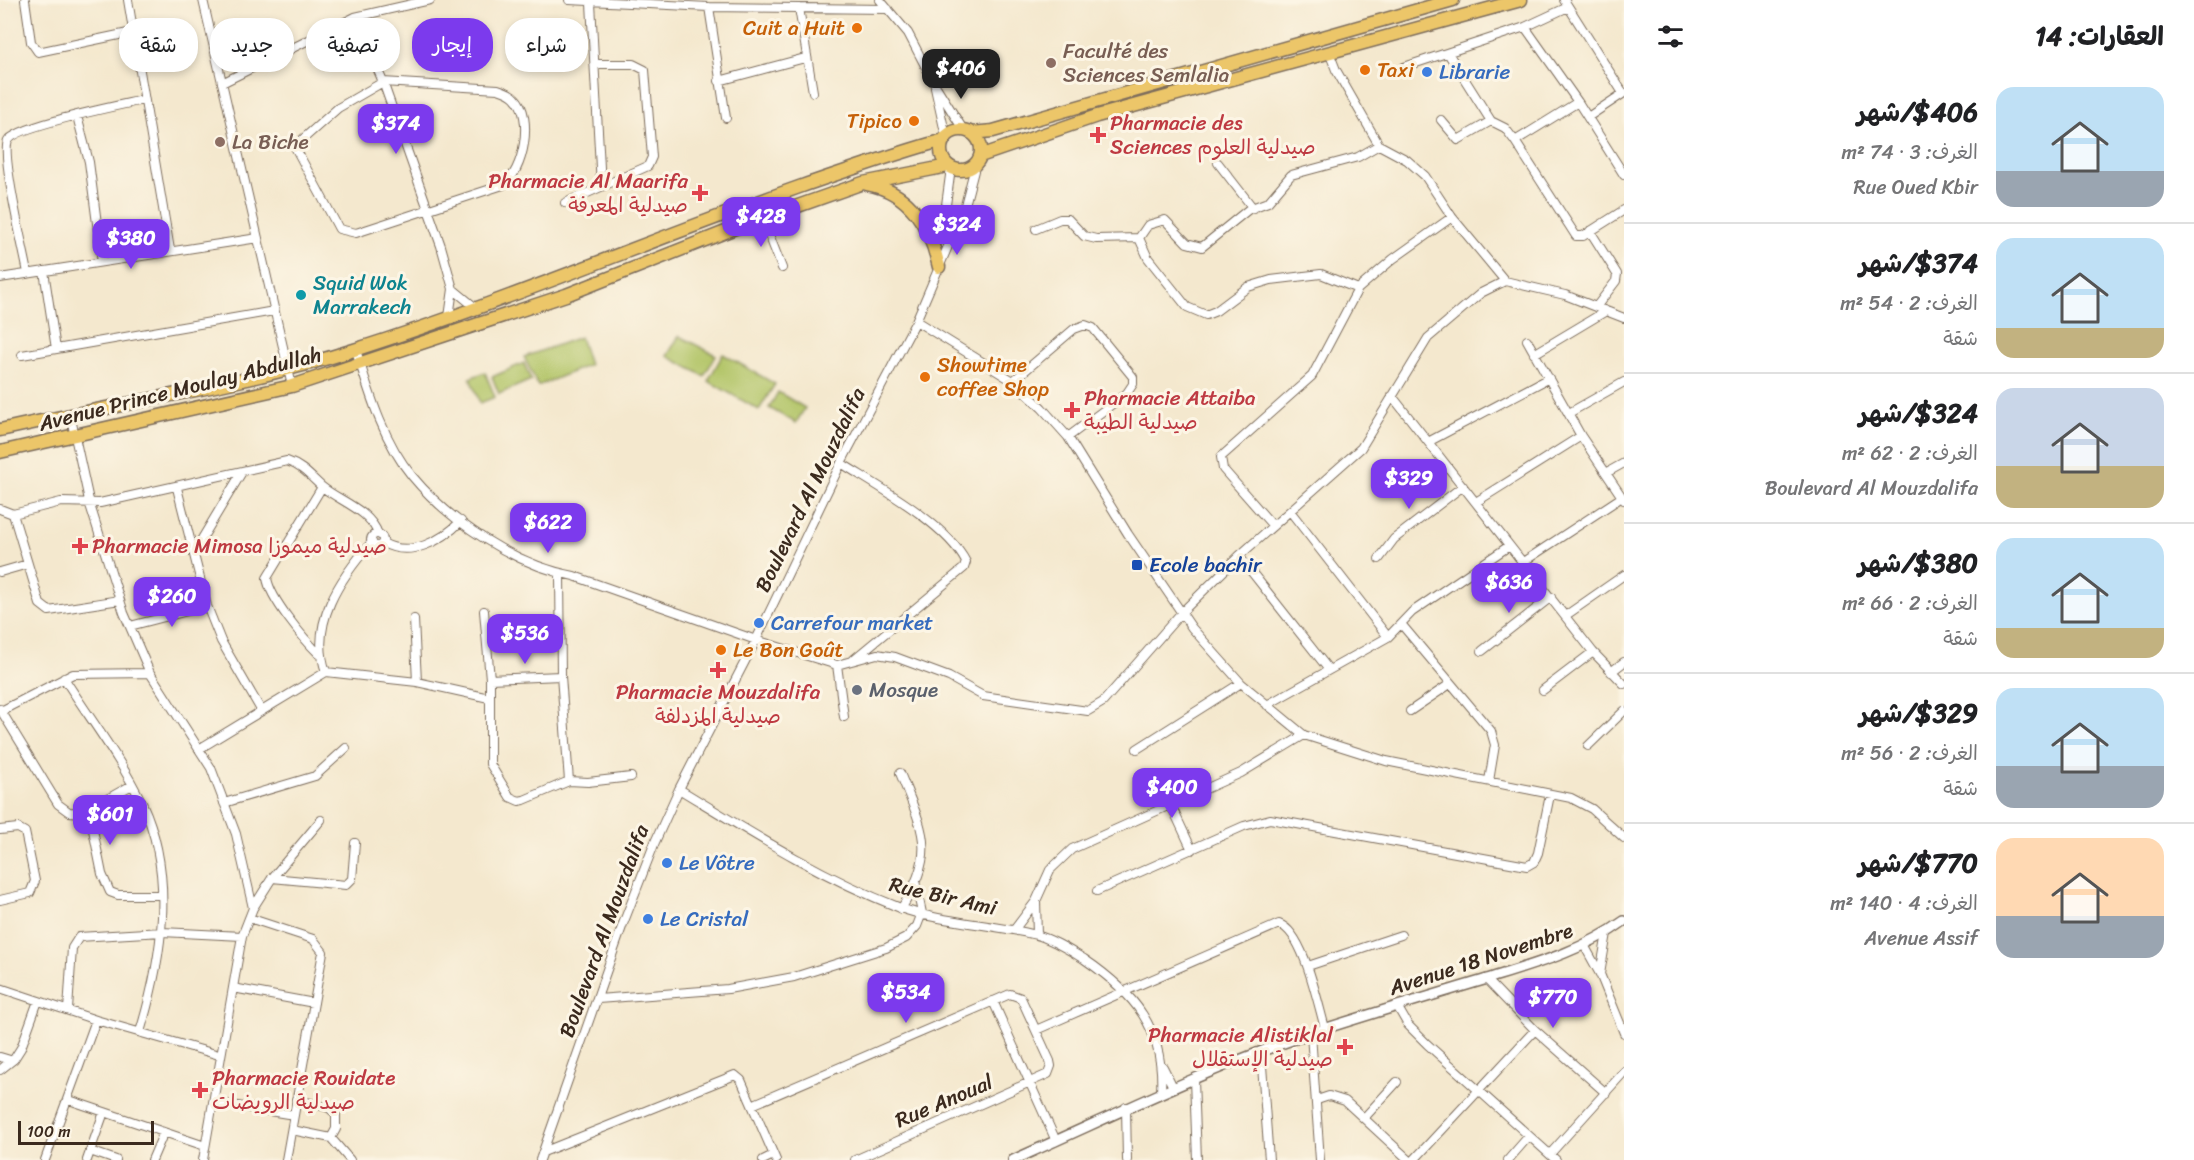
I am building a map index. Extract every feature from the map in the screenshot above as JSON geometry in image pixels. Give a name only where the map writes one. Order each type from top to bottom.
[{"type":"main road","points":[[1453,0],[993,131],[954,131],[945,138],[942,157],[950,167],[965,170],[978,160],[1097,116],[1521,0]]},
{"type":"main road","points":[[968,132],[979,143],[978,160]]},
{"type":"main road","name":"Avenue Prince Moulay Abdullah","points":[[0,430],[289,370],[356,350],[476,308],[727,212],[945,138]]},
{"type":"main road","name":"Avenue Prince Moulay Abdullah","points":[[0,452],[292,386],[566,295],[863,183],[950,167]]},
{"type":"main road","points":[[863,183],[879,186],[912,207],[932,237],[939,267]]},
{"type":"street","points":[[25,0],[31,42],[38,52],[119,35]]},
{"type":"street","points":[[128,0],[131,18]]},
{"type":"street","points":[[203,0],[292,386]]},
{"type":"street","points":[[222,83],[355,17],[394,3],[430,0]]},
{"type":"street","points":[[569,0],[591,3],[888,9]]},
{"type":"street","points":[[814,0],[815,9]]},
{"type":"street","points":[[880,0],[908,33],[934,83],[968,132]]},
{"type":"street","points":[[591,3],[601,186]]},
{"type":"street","points":[[1404,67],[1525,27],[1566,3],[1624,93],[1588,117]]},
{"type":"street","points":[[714,4],[719,81],[726,118]]},
{"type":"street","points":[[799,8],[813,92]]},
{"type":"street","points":[[355,17],[383,82],[429,209],[453,289],[449,317]]},
{"type":"street","points":[[1525,27],[1578,102],[1624,175]]},
{"type":"street","points":[[1329,52],[1336,70],[1379,145],[1407,160],[1425,176],[1452,217],[1505,281],[1565,295],[1624,318]]},
{"type":"street","points":[[1448,53],[1491,121],[1505,128],[1515,141],[1572,232],[1580,237],[1624,210]]},
{"type":"street","points":[[719,81],[806,58]]},
{"type":"street","points":[[565,203],[601,186],[644,170],[652,157],[645,70],[633,64],[596,64]]},
{"type":"street","points":[[139,72],[170,250]]},
{"type":"street","points":[[383,82],[498,90],[517,99],[524,120],[519,164],[510,180],[356,233],[343,232],[334,225],[296,149],[303,139],[338,108],[383,82]]},
{"type":"street","points":[[934,83],[945,138]]},
{"type":"street","points":[[28,273],[10,182],[6,148],[12,136],[77,116],[143,100]]},
{"type":"street","points":[[1515,141],[1578,102]]},
{"type":"street","points":[[77,116],[87,155],[102,262]]},
{"type":"street","points":[[1441,120],[1458,140],[1491,121]]},
{"type":"street","points":[[1139,238],[1148,225],[1165,220],[1187,243],[1202,247],[1253,208],[1273,197],[1291,175],[1358,157],[1379,145]]},
{"type":"street","name":"Boulevard Al Mouzdalifa","points":[[541,1156],[623,924],[679,789],[756,640],[840,463],[916,321],[970,193],[978,160]]},
{"type":"street","points":[[1218,163],[1253,208]]},
{"type":"street","points":[[950,167],[946,206],[951,235]]},
{"type":"street","points":[[0,183],[10,182]]},
{"type":"street","points":[[1273,526],[1223,469],[1221,457],[1312,376],[1358,289],[1401,252],[1452,217]]},
{"type":"street","points":[[763,219],[782,268]]},
{"type":"street","points":[[1036,229],[1060,219],[1068,219],[1084,236],[1096,239],[1139,238]]},
{"type":"street","points":[[1590,231],[1617,274],[1616,281],[1596,307]]},
{"type":"street","points":[[0,278],[258,238]]},
{"type":"street","points":[[1139,238],[1148,258],[1187,307],[1206,315],[1216,311],[1248,287],[1271,280],[1321,274],[1358,289]]},
{"type":"street","points":[[44,271],[56,349]]},
{"type":"street","points":[[356,350],[365,383],[389,438],[411,475],[461,521],[491,542],[560,573],[756,640],[837,665],[848,664],[877,654],[895,657],[949,677],[983,696],[1088,711],[1103,702],[1182,612],[1239,556],[1360,448],[1428,338],[1481,293],[1505,281]]},
{"type":"street","points":[[453,289],[476,308]]},
{"type":"street","points":[[22,355],[274,311]]},
{"type":"street","points":[[1534,354],[1606,311]]},
{"type":"street","points":[[916,321],[1013,381],[1042,408],[1068,437],[1128,534],[1192,628],[1241,683],[1304,735],[1386,761],[1488,781],[1582,803],[1624,838]]},
{"type":"street","points":[[1013,381],[1074,329],[1085,325],[1093,328],[1133,377],[1133,384],[1127,393],[1068,437]]},
{"type":"street","points":[[1523,562],[1623,498],[1581,436],[1527,340]]},
{"type":"street","points":[[1428,442],[1549,378]]},
{"type":"street","points":[[1569,413],[1624,382]]},
{"type":"street","points":[[1392,396],[1593,652],[1624,684]]},
{"type":"street","points":[[70,414],[90,505],[120,600],[150,673],[215,777],[236,834],[253,908]]},
{"type":"street","points":[[1476,502],[1581,436]]},
{"type":"street","points":[[0,509],[13,514],[61,502],[90,505],[177,488],[287,461],[301,467],[322,487],[365,516],[382,537],[383,543]]},
{"type":"street","points":[[840,463],[911,507],[934,526],[966,562],[964,568],[902,622],[848,664]]},
{"type":"street","points":[[1606,473],[1624,463]]},
{"type":"street","points":[[194,552],[242,472]]},
{"type":"street","points":[[1379,559],[1394,539],[1463,486]]},
{"type":"street","points":[[322,487],[267,578],[271,589],[301,634],[319,654],[326,672]]},
{"type":"street","points":[[177,488],[207,606],[221,641],[261,710]]},
{"type":"street","points":[[1290,511],[1388,637]]},
{"type":"street","points":[[13,514],[40,604],[46,610],[54,612],[120,600]]},
{"type":"street","points":[[383,543],[392,548],[431,544],[445,537],[461,521]]},
{"type":"street","points":[[319,654],[323,621],[327,609],[360,555],[372,543],[372,537],[378,534]]},
{"type":"street","points":[[372,543],[377,546],[383,543]]},
{"type":"street","points":[[1267,705],[1388,637],[1412,612],[1509,546]]},
{"type":"street","points":[[1239,556],[1329,670]]},
{"type":"street","points":[[0,572],[28,564]]},
{"type":"street","points":[[560,573],[561,676],[569,781]]},
{"type":"street","points":[[1565,616],[1624,575]]},
{"type":"street","points":[[1482,651],[1551,597]]},
{"type":"street","points":[[130,626],[207,606]]},
{"type":"street","points":[[483,611],[490,679],[490,764],[510,797],[519,801],[524,800],[569,781],[588,782],[631,777]]},
{"type":"street","points":[[414,619],[417,682]]},
{"type":"street","points":[[1402,625],[1494,738],[1488,781]]},
{"type":"street","points":[[1543,690],[1593,652]]},
{"type":"street","points":[[1611,672],[1624,662]]},
{"type":"street","points":[[837,665],[844,717]]},
{"type":"street","points":[[199,749],[326,672],[417,682],[489,698]]},
{"type":"street","points":[[132,784],[89,810],[75,814],[58,804],[1,710],[42,693],[73,674],[150,673]]},
{"type":"street","points":[[490,679],[561,676]]},
{"type":"street","points":[[64,678],[132,784],[143,805],[158,853],[162,895],[162,932],[156,970],[140,1032]]},
{"type":"street","points":[[1137,749],[1241,683]]},
{"type":"street","points":[[1410,711],[1450,684]]},
{"type":"street","points":[[1588,746],[1624,711]]},
{"type":"street","points":[[1014,930],[1036,901],[1050,870],[1072,849],[1241,773],[1304,735]]},
{"type":"street","points":[[224,803],[315,776],[346,748]]},
{"type":"street","points":[[900,773],[924,838],[924,859],[916,885],[901,909]]},
{"type":"street","name":"Rue Bir Ami","points":[[679,789],[816,872],[901,909],[1037,935],[1073,953],[1125,991],[1139,1007],[1152,1032],[1162,1066],[1173,1087]]},
{"type":"street","points":[[1097,891],[1117,880],[1244,826],[1270,819],[1527,866],[1536,858],[1550,795]]},
{"type":"street","points":[[1171,806],[1192,850]]},
{"type":"street","points":[[89,810],[102,874],[110,892],[118,895],[162,895]]},
{"type":"street","points":[[203,1160],[219,1055],[242,936],[253,908],[272,878],[321,820]]},
{"type":"street","points":[[0,830],[18,828],[25,832],[35,881],[30,893],[0,900]]},
{"type":"street","points":[[272,878],[346,885],[352,879],[355,843]]},
{"type":"street","points":[[598,999],[728,989],[794,977],[886,948],[906,938],[916,926],[922,913],[916,885]]},
{"type":"street","points":[[1036,901],[1037,935]]},
{"type":"street","points":[[249,918],[313,939],[320,945],[323,952],[286,1160]]},
{"type":"street","name":"Avenue 18 Novembre","points":[[1021,1159],[1126,1107],[1261,1052],[1325,1028],[1557,957],[1607,933],[1624,921]]},
{"type":"street","points":[[752,1105],[1010,994],[1017,995],[1036,1030],[1275,924],[1286,927],[1308,966],[1325,1028]]},
{"type":"street","points":[[68,1010],[72,948],[79,937],[162,932],[242,936]]},
{"type":"street","points":[[1600,974],[1607,933]]},
{"type":"street","points":[[1308,966],[1401,935]]},
{"type":"street","points":[[1584,945],[1600,974],[1624,1033]]},
{"type":"street","points":[[1486,979],[1535,1030],[1606,1093]]},
{"type":"street","points":[[0,988],[96,1020],[219,1055]]},
{"type":"street","points":[[233,988],[314,1003]]},
{"type":"street","points":[[0,1070],[21,1048],[38,1001]]},
{"type":"street","points":[[993,1001],[1028,1084],[1056,1141]]},
{"type":"street","points":[[1397,1006],[1408,1025],[1553,1157],[1624,1072]]},
{"type":"street","points":[[45,1160],[69,1100],[96,1020]]},
{"type":"street","name":"Rue Anoual","points":[[855,1160],[1048,1074],[1051,1066],[1036,1030]]},
{"type":"street","points":[[1414,1160],[1535,1030]]},
{"type":"street","points":[[1311,1034],[1320,1160]]},
{"type":"street","points":[[1261,1052],[1269,1160]]},
{"type":"street","points":[[0,1057],[10,1060]]},
{"type":"street","name":"Rue Bir Ami","points":[[1161,1092],[1162,1066]]},
{"type":"street","points":[[541,1156],[731,1075],[739,1076],[775,1158],[763,1160]]},
{"type":"street","points":[[1194,1079],[1197,1160]]},
{"type":"street","points":[[1364,1118],[1397,1082]]},
{"type":"street","points":[[1317,1100],[1329,1096],[1340,1098],[1409,1160]]},
{"type":"street","points":[[297,1099],[329,1108],[336,1114],[336,1129],[331,1138]]},
{"type":"street","points":[[69,1100],[205,1146]]},
{"type":"street","points":[[213,1102],[294,1115]]},
{"type":"street","points":[[1126,1107],[1127,1160]]},
{"type":"street","points":[[87,1160],[104,1112]]},
{"type":"street","points":[[292,1130],[331,1138],[350,1160]]},
{"type":"street","points":[[152,1160],[164,1132]]},
{"type":"street","points":[[1508,1160],[1529,1136]]},
{"type":"street","points":[[90,1151],[116,1160]]},
{"type":"green space","points":[[679,336],[716,355],[704,376],[667,356]]},
{"type":"green space","points":[[580,337],[589,365],[538,386],[524,357]]},
{"type":"green space","points":[[723,354],[775,384],[759,410],[708,381]]},
{"type":"green space","points":[[524,363],[531,380],[499,394],[492,377]]},
{"type":"green space","points":[[485,372],[495,397],[480,403],[470,378]]},
{"type":"green space","points":[[778,392],[805,408],[796,423],[769,408]]},
{"type":"place","name":"Cuit a Huit","points":[[857,28]]},
{"type":"place","name":"Faculté des Sciences Semlalia","points":[[1051,63]]},
{"type":"place","name":"Taxi","points":[[1365,70]]},
{"type":"place","name":"Librarie","points":[[1427,72]]},
{"type":"place","name":"Tipico","points":[[914,121]]},
{"type":"place","name":"Pharmacie des Sciences صيدلية العلوم","points":[[1098,135]]},
{"type":"place","name":"La Biche","points":[[220,142]]},
{"type":"place","name":"Pharmacie Al Maarifa صيدلية المعرفة","points":[[700,193]]},
{"type":"place","name":"Squid Wok Marrakech","points":[[301,295]]},
{"type":"place","name":"Showtime coffee Shop","points":[[925,377]]},
{"type":"place","name":"Pharmacie Attaiba صيدلية الطيبة","points":[[1072,410]]},
{"type":"place","name":"Pharmacie Mimosa صيدلية ميموزا","points":[[80,546]]},
{"type":"place","name":"Ecole bachir","points":[[1137,565]]},
{"type":"place","name":"Carrefour market","points":[[759,623]]},
{"type":"place","name":"Le Bon Goût","points":[[721,650]]},
{"type":"place","name":"Pharmacie Mouzdalifa صيدلية المزدلفة","points":[[718,670]]},
{"type":"place","name":"Mosque","points":[[857,690]]},
{"type":"place","name":"Le Vôtre","points":[[667,863]]},
{"type":"place","name":"Le Cristal","points":[[648,919]]},
{"type":"place","name":"Pharmacie Alistiklal صيدلية الإستقلال","points":[[1345,1047]]},
{"type":"place","name":"Pharmacie Rouidate صيدلية الرويضات","points":[[200,1090]]}]
